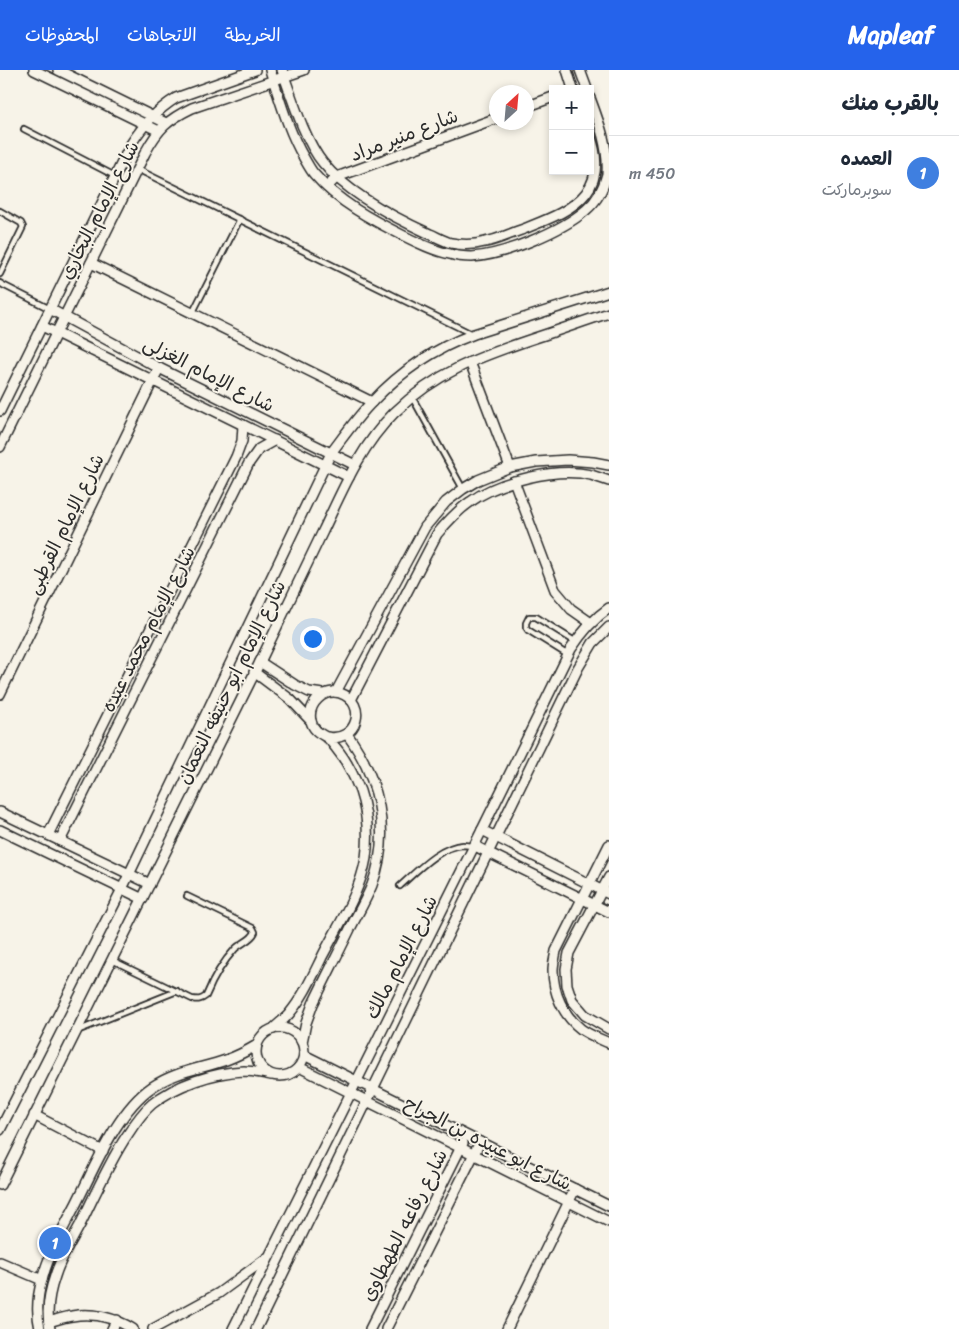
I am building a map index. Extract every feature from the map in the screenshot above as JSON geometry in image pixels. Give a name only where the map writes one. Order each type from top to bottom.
[{"type":"street","points":[[34,70],[46,73],[159,131]]},
{"type":"street","points":[[58,70],[166,123]]},
{"type":"street","name":"شارع الإمام البخاري","points":[[0,411],[131,144],[144,124],[164,105],[176,98],[255,70]]},
{"type":"street","points":[[270,70],[284,116],[296,144],[312,172],[327,187],[353,207],[421,244],[449,254],[471,257],[514,248],[556,229],[587,209],[596,199],[603,187],[609,164],[606,142],[594,109]]},
{"type":"street","name":"شارع الإمام البخاري","points":[[0,448],[137,169],[159,131],[166,123],[192,108],[273,80],[283,73],[304,70]]},
{"type":"street","points":[[566,70],[573,85]]},
{"type":"street","points":[[580,70],[585,85]]},
{"type":"street","points":[[283,73],[297,112],[313,148],[323,163],[360,196],[420,229],[451,242],[469,245],[502,237],[550,218],[579,201],[587,192],[594,177],[596,157],[594,144]]},
{"type":"street","points":[[534,104],[549,98]]},
{"type":"street","name":"شارع منير مراد","points":[[327,187],[337,177],[489,121]]},
{"type":"street","points":[[353,207],[360,196]]},
{"type":"street","points":[[569,207],[576,217]]},
{"type":"street","points":[[91,263],[372,402]]},
{"type":"street","name":"شارع الإمام ابو حنيفه النعمان","points":[[0,1130],[122,889],[331,453],[372,402],[401,376],[434,353],[455,341],[474,334],[609,291]]},
{"type":"street","name":"شارع الإمام الغزلى","points":[[50,310],[159,368],[356,465]]},
{"type":"street","name":"شارع الإمام ابو حنيفه النعمان","points":[[0,1185],[366,446],[380,428],[412,397],[442,376],[505,348],[609,313]]},
{"type":"street","name":"شارع الإمام الغزلى","points":[[42,326],[349,477]]},
{"type":"street","points":[[470,362],[510,467]]},
{"type":"street","name":"شارع الإمام القرطبى","points":[[0,694],[159,368]]},
{"type":"street","name":"شارع الإمام محمد عبده","points":[[48,835],[236,457],[242,442],[242,424]]},
{"type":"street","name":"شارع الإمام محمد عبده","points":[[60,841],[249,463],[259,449],[275,440]]},
{"type":"street","points":[[336,692],[425,528],[446,502],[478,480],[510,467],[536,462],[568,460],[609,466]]},
{"type":"street","points":[[351,700],[437,534],[447,522],[471,501],[498,486],[564,472],[589,475],[609,481]]},
{"type":"street","points":[[514,482],[555,590],[571,609],[591,623]]},
{"type":"street","name":"شارع الإمام مالك","points":[[233,1329],[568,655],[591,623],[609,608]]},
{"type":"street","name":"شارع الإمام مالك","points":[[256,1329],[497,838],[578,668],[593,643],[609,627]]},
{"type":"street","points":[[135,661],[147,667]]},
{"type":"street","points":[[260,662],[295,686],[309,692],[323,694],[336,692],[347,696],[351,700],[357,718],[355,724],[347,734],[338,738],[327,737]]},
{"type":"street","points":[[40,1329],[37,1305],[42,1280],[50,1257],[103,1151],[124,1115],[136,1101],[165,1078],[190,1069],[228,1060],[243,1053],[257,1044],[263,1035],[273,1029],[288,1015],[301,998],[350,905],[363,873],[366,857],[367,825],[365,808],[347,763],[327,737],[317,731],[311,721],[290,699],[254,672]]},
{"type":"street","points":[[311,721],[310,715],[314,703],[323,694]]},
{"type":"street","points":[[133,1329],[117,1320],[95,1315],[71,1316],[49,1326],[49,1303],[55,1274],[114,1158],[135,1124],[152,1104],[176,1089],[203,1078],[244,1071],[283,1076],[295,1071],[300,1066],[304,1055],[302,1042],[306,1022],[313,1004],[372,886],[380,855],[381,822],[376,791],[365,761],[347,734]]},
{"type":"street","points":[[0,812],[150,884]]},
{"type":"street","points":[[0,830],[143,899]]},
{"type":"street","points":[[482,830],[606,893]]},
{"type":"street","points":[[609,845],[556,951],[552,968],[554,986],[562,1007],[569,1018],[582,1030],[609,1043]]},
{"type":"street","points":[[474,846],[609,912]]},
{"type":"street","points":[[609,877],[606,893],[594,905],[569,953],[566,968],[567,985],[572,1000],[584,1015],[609,1029]]},
{"type":"street","points":[[273,1029],[290,1030],[302,1042]]},
{"type":"street","points":[[257,1044],[256,1056],[258,1062],[270,1075]]},
{"type":"street","name":"شارع ابو عبيده بن الجراح","points":[[304,1055],[609,1206]]},
{"type":"street","name":"شارع ابو عبيده بن الجراح","points":[[300,1066],[609,1222]]},
{"type":"street","points":[[34,1115],[103,1151]]},
{"type":"street","name":"شارع رفاعه الطهطاوى","points":[[370,1329],[467,1136]]},
{"type":"street","name":"شارع رفاعه الطهطاوى","points":[[386,1329],[480,1142]]},
{"type":"street","points":[[507,1329],[575,1189]]},
{"type":"street","points":[[153,1329],[219,1293],[270,1255]]},
{"type":"street","points":[[0,1262],[42,1280]]},
{"type":"street","points":[[112,1329],[117,1320]]},
{"type":"lane","points":[[24,129],[116,176]]},
{"type":"lane","points":[[137,169],[474,334]]},
{"type":"lane","points":[[0,211],[21,223],[23,227],[0,274]]},
{"type":"lane","points":[[192,314],[240,220]]},
{"type":"lane","points":[[0,282],[50,310]]},
{"type":"lane","points":[[412,397],[463,489]]},
{"type":"lane","points":[[568,655],[528,630],[526,627],[527,620],[529,617],[536,617],[576,642]]},
{"type":"lane","points":[[400,886],[426,864],[450,848],[462,845],[474,846]]},
{"type":"lane","points":[[112,960],[192,999],[204,998],[213,978],[223,964],[236,948],[254,936],[255,932],[253,928],[187,896]]},
{"type":"lane","points":[[76,1032],[177,991]]},
{"type":"place","name":"العمده","points":[[55,1243]]}]
